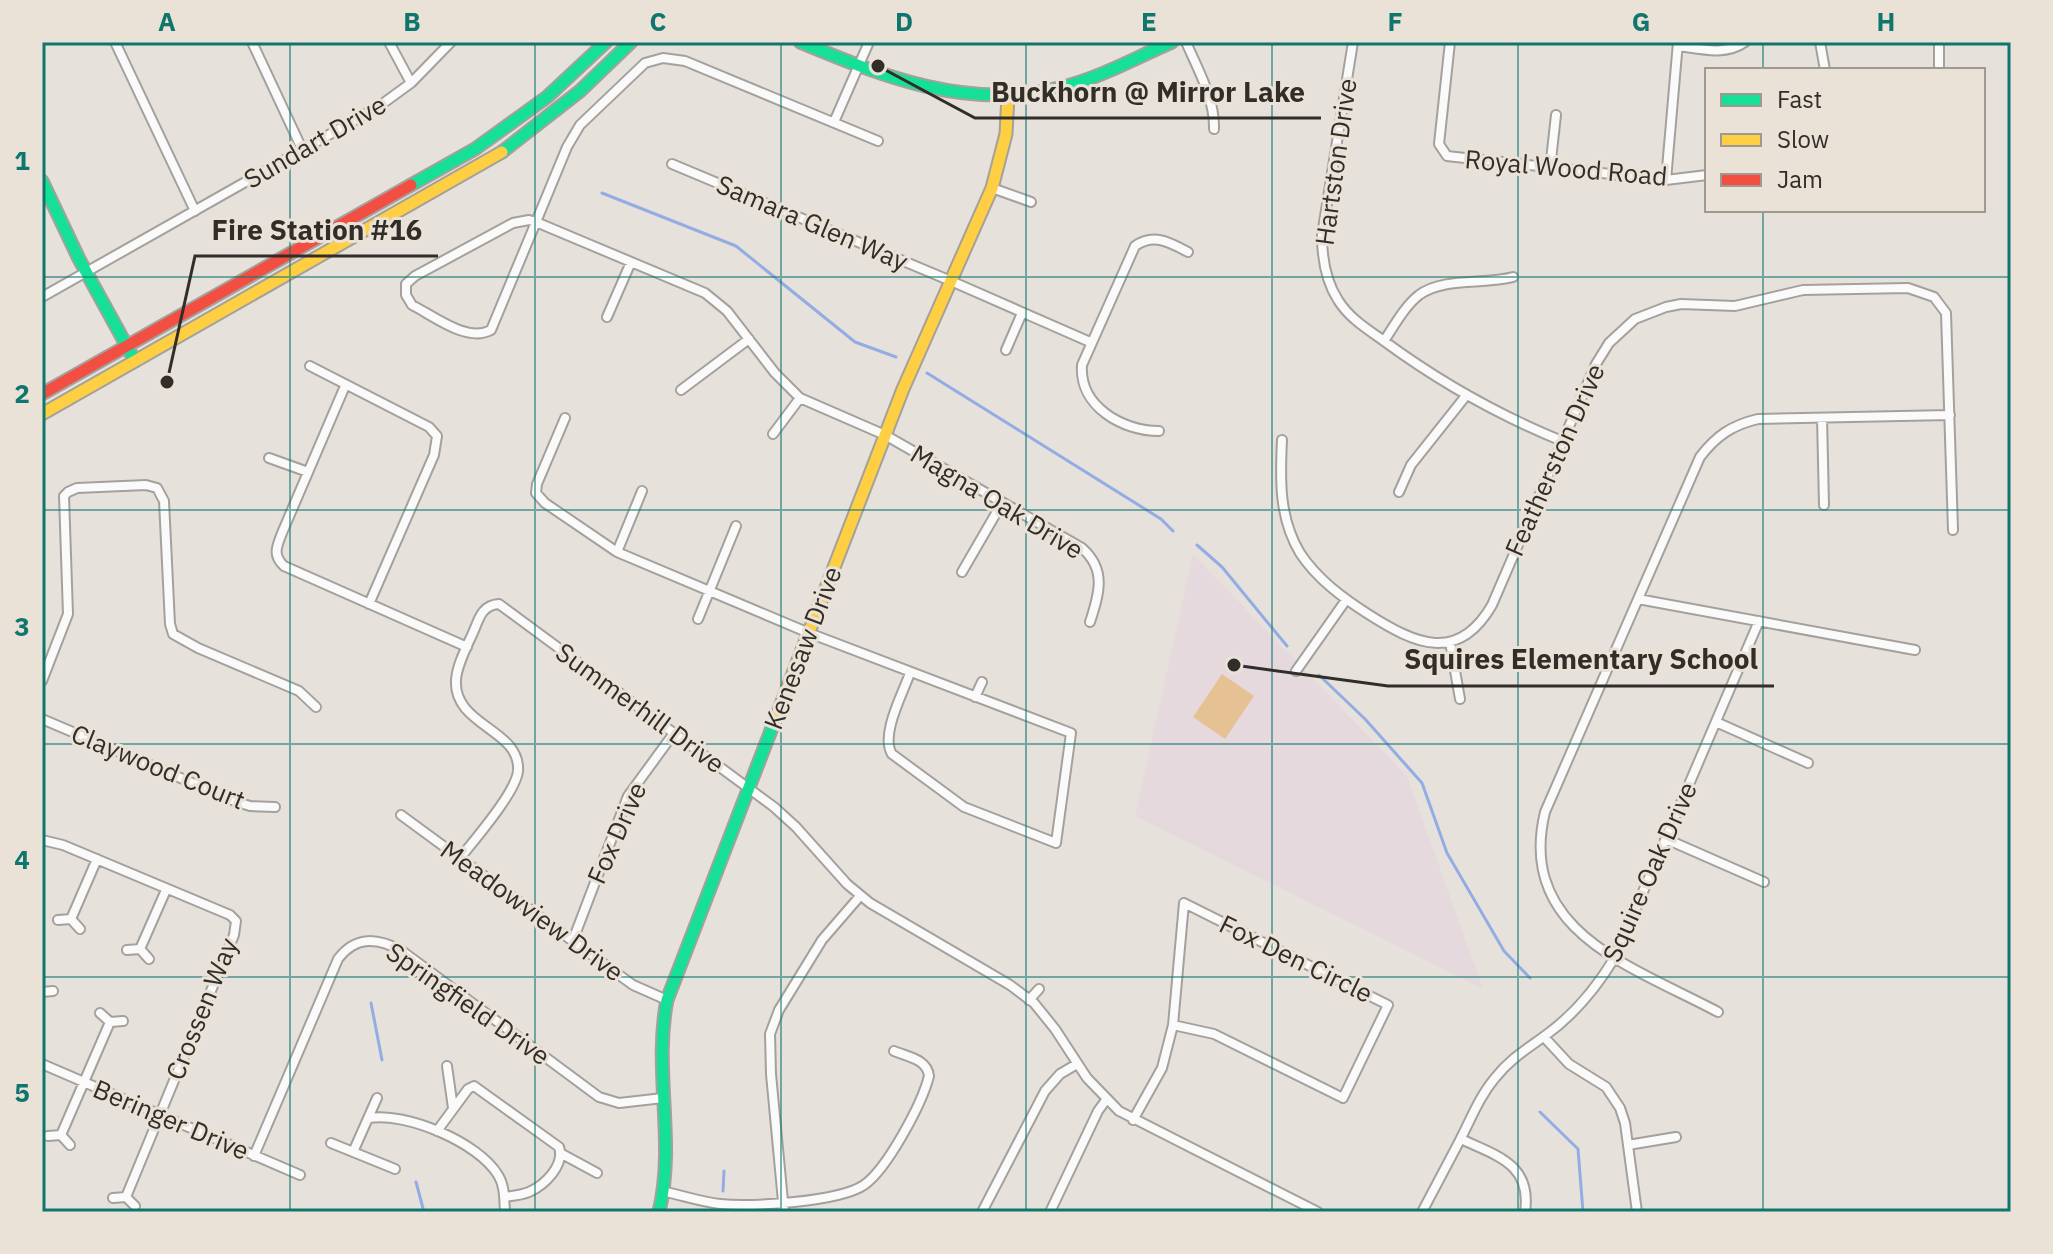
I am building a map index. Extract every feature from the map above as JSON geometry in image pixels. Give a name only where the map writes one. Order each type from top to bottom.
[{"type":"street","points":[[115,42],[195,211]]},
{"type":"street","points":[[252,42],[302,149]]},
{"type":"street","points":[[389,42],[411,83]]},
{"type":"street","name":"Sundart Drive","points":[[42,297],[378,107],[411,83],[451,42]]},
{"type":"street","points":[[42,394],[475,149],[547,97],[606,42]]},
{"type":"street","points":[[42,414],[488,162],[558,110],[631,42]]},
{"type":"street","points":[[800,42],[859,68],[931,91],[971,95],[1008,95],[1060,87],[1091,78],[1172,42]]},
{"type":"street","points":[[834,122],[869,42]]},
{"type":"street","points":[[1186,42],[1210,99],[1214,129]]},
{"type":"street","name":"Hartston Drive","points":[[1353,42],[1322,235],[1324,266],[1332,291],[1346,312],[1465,397],[1562,441]]},
{"type":"street","name":"Royal Wood Road","points":[[1450,42],[1439,144],[1443,153],[1455,158],[1666,180],[1705,175]]},
{"type":"street","points":[[1666,180],[1678,44],[1721,50],[1745,42]]},
{"type":"street","points":[[1820,42],[1825,68]]},
{"type":"street","points":[[1939,42],[1939,68]]},
{"type":"street","points":[[773,434],[800,398],[727,311],[705,293],[536,222],[513,223],[415,276],[406,284],[408,300],[412,305],[468,333],[483,335],[491,330],[536,222],[567,147],[580,125],[640,68],[653,60],[673,58],[685,61],[878,141]]},
{"type":"street","name":"Kenesaw Drive","points":[[659,1212],[666,1192],[670,1157],[659,1050],[667,1000],[885,435],[992,188],[1006,134],[1008,95]]},
{"type":"street","points":[[1550,169],[1556,115]]},
{"type":"street","name":"Samara Glen Way","points":[[672,164],[1090,342]]},
{"type":"street","points":[[42,181],[86,272],[135,361]]},
{"type":"street","points":[[992,188],[1031,202]]},
{"type":"street","points":[[1159,431],[1134,427],[1105,413],[1087,396],[1081,375],[1082,365],[1135,246],[1146,239],[1155,238],[1188,252]]},
{"type":"street","points":[[607,317],[631,262]]},
{"type":"street","points":[[1384,341],[1410,303],[1430,289],[1513,277]]},
{"type":"street","name":"Featherston Drive","points":[[1450,642],[1475,628],[1492,605],[1602,354],[1620,330],[1635,319],[1666,307],[1681,304],[1735,306],[1803,290],[1908,288],[1934,297],[1946,313],[1948,327],[1953,530]]},
{"type":"street","points":[[1006,350],[1022,313]]},
{"type":"street","points":[[681,390],[749,339]]},
{"type":"street","points":[[310,366],[429,427],[437,436],[434,455],[369,604]]},
{"type":"street","points":[[345,386],[279,541],[277,558],[284,566],[467,647]]},
{"type":"street","points":[[1399,492],[1411,465],[1465,397]]},
{"type":"street","name":"Magna Oak Drive","points":[[800,398],[885,435],[1067,539],[1091,556],[1100,576],[1098,597],[1090,622]]},
{"type":"street","points":[[1718,1012],[1615,957],[1577,932],[1560,911],[1544,875],[1539,844],[1545,812],[1700,457],[1711,442],[1745,422],[1773,418],[1950,415]]},
{"type":"street","points":[[565,418],[536,493],[545,503],[617,552],[809,633],[1071,733],[1056,843],[964,807],[892,754],[887,747],[888,732],[910,673]]},
{"type":"street","points":[[1822,418],[1824,505]]},
{"type":"street","points":[[1282,440],[1281,501],[1300,553],[1313,570],[1346,600],[1405,637],[1430,644],[1450,642],[1460,699]]},
{"type":"street","points":[[269,458],[308,472]]},
{"type":"street","points":[[42,681],[68,614],[64,496],[77,488],[146,485],[157,488],[164,501],[173,634],[198,648],[288,685],[316,707]]},
{"type":"street","points":[[617,552],[642,491]]},
{"type":"street","points":[[962,572],[1002,503]]},
{"type":"street","points":[[698,619],[736,526]]},
{"type":"street","points":[[1638,599],[1915,650]]},
{"type":"street","points":[[1296,671],[1346,600]]},
{"type":"street","name":"Summerhill Drive","points":[[461,857],[513,787],[518,768],[509,745],[475,718],[458,698],[457,673],[481,613],[491,605],[502,605],[750,789],[796,827],[860,896],[1010,985],[1029,1000],[1055,1029],[1077,1064],[1106,1100],[1133,1120],[1318,1212]]},
{"type":"street","name":"Squire Oak Drive","points":[[1422,1212],[1472,1113],[1495,1078],[1520,1051],[1544,1037],[1585,1000],[1615,957],[1759,621]]},
{"type":"street","points":[[975,697],[982,682]]},
{"type":"street","name":"Claywood Court","points":[[42,719],[237,802],[275,807]]},
{"type":"street","points":[[1716,722],[1808,763]]},
{"type":"street","name":"Fox Drive","points":[[573,940],[628,796],[674,733]]},
{"type":"street","name":"Meadowview Drive","points":[[401,815],[633,985],[667,1000]]},
{"type":"street","points":[[1666,839],[1764,882]]},
{"type":"street","name":"Crossen Way","points":[[42,840],[97,859],[230,915],[236,921],[236,930],[126,1197]]},
{"type":"street","points":[[71,919],[97,859]]},
{"type":"street","points":[[140,949],[166,890]]},
{"type":"street","points":[[784,1212],[770,1034],[779,1010],[822,940],[860,896]]},
{"type":"street","name":"Fox Den Circle","points":[[1133,1120],[1162,1068],[1173,1025],[1184,903],[1388,1005],[1343,1098],[1214,1034],[1173,1025]]},
{"type":"street","points":[[58,920],[71,919]]},
{"type":"street","points":[[71,919],[80,929]]},
{"type":"street","name":"Springfield Drive","points":[[254,1156],[338,959],[358,942],[380,941],[402,951],[599,1097],[619,1103],[663,1098]]},
{"type":"street","points":[[127,950],[140,949]]},
{"type":"street","points":[[140,949],[149,959]]},
{"type":"street","points":[[1029,1000],[1039,989]]},
{"type":"street","points":[[42,992],[53,991]]},
{"type":"street","points":[[100,1013],[110,1022],[123,1021]]},
{"type":"street","points":[[61,1135],[110,1022]]},
{"type":"street","points":[[1544,1037],[1559,1056],[1606,1087],[1613,1096],[1625,1123],[1637,1212]]},
{"type":"street","points":[[666,1192],[719,1204],[837,1196],[854,1191],[886,1163],[929,1076],[929,1070],[922,1062],[894,1051]]},
{"type":"street","name":"Beringer Drive","points":[[42,1064],[300,1175]]},
{"type":"street","points":[[982,1212],[1045,1091],[1060,1074],[1077,1064]]},
{"type":"street","points":[[447,1066],[453,1109]]},
{"type":"street","points":[[437,1131],[468,1089],[474,1086],[559,1147],[562,1154],[597,1173]]},
{"type":"street","points":[[353,1152],[377,1098]]},
{"type":"street","points":[[1050,1212],[1106,1100]]},
{"type":"street","points":[[369,1118],[383,1116],[409,1120],[437,1131],[488,1163],[499,1176],[505,1212]]},
{"type":"street","points":[[48,1136],[61,1135]]},
{"type":"street","points":[[61,1135],[70,1145]]},
{"type":"street","points":[[1628,1145],[1676,1137]]},
{"type":"street","points":[[1461,1139],[1518,1171],[1525,1186],[1525,1212]]},
{"type":"street","points":[[331,1143],[395,1169]]},
{"type":"street","points":[[504,1197],[529,1192],[547,1179],[557,1167],[562,1154]]},
{"type":"street","points":[[113,1198],[126,1197],[135,1206]]},
{"type":"shaded area","points":[[1193,554],[1407,776],[1483,989],[1135,816]]},
{"type":"shaded area","points":[[1222,674],[1254,696],[1225,739],[1193,717]]},
{"type":"waterway","points":[[602,193],[736,246],[855,342],[896,357]]},
{"type":"waterway","points":[[927,373],[1161,519],[1173,531]]},
{"type":"waterway","points":[[1197,545],[1222,567],[1287,646]]},
{"type":"waterway","points":[[1319,675],[1365,719],[1422,783],[1447,853],[1504,951],[1530,978]]},
{"type":"waterway","points":[[371,1003],[382,1060]]},
{"type":"waterway","points":[[1540,1112],[1578,1149],[1583,1212]]},
{"type":"waterway","points":[[723,1191],[724,1171]]},
{"type":"waterway","points":[[416,1182],[424,1212]]},
{"type":"traffic: fast","points":[[411,185],[475,149],[547,97],[606,42]]},
{"type":"traffic: fast","points":[[502,152],[580,91],[631,42]]},
{"type":"traffic: fast","points":[[800,42],[895,78],[959,92],[992,95],[1025,94],[1074,84],[1172,42]]},
{"type":"traffic: fast","points":[[42,181],[79,259],[135,361]]},
{"type":"traffic: fast","points":[[659,1212],[665,1159],[662,1053],[667,1000],[775,720]]},
{"type":"traffic: slow","points":[[775,720],[903,389],[992,188],[1006,134],[1008,95]]},
{"type":"traffic: slow","points":[[42,414],[502,152]]},
{"type":"traffic: jam","points":[[42,394],[411,185]]},
{"type":"place","name":"Buckhorn @ Mirror Lake","points":[[878,66]]},
{"type":"place","name":"Fire Station #16","points":[[167,382]]},
{"type":"place","name":"Squires Elementary School","points":[[1234,665]]}]
